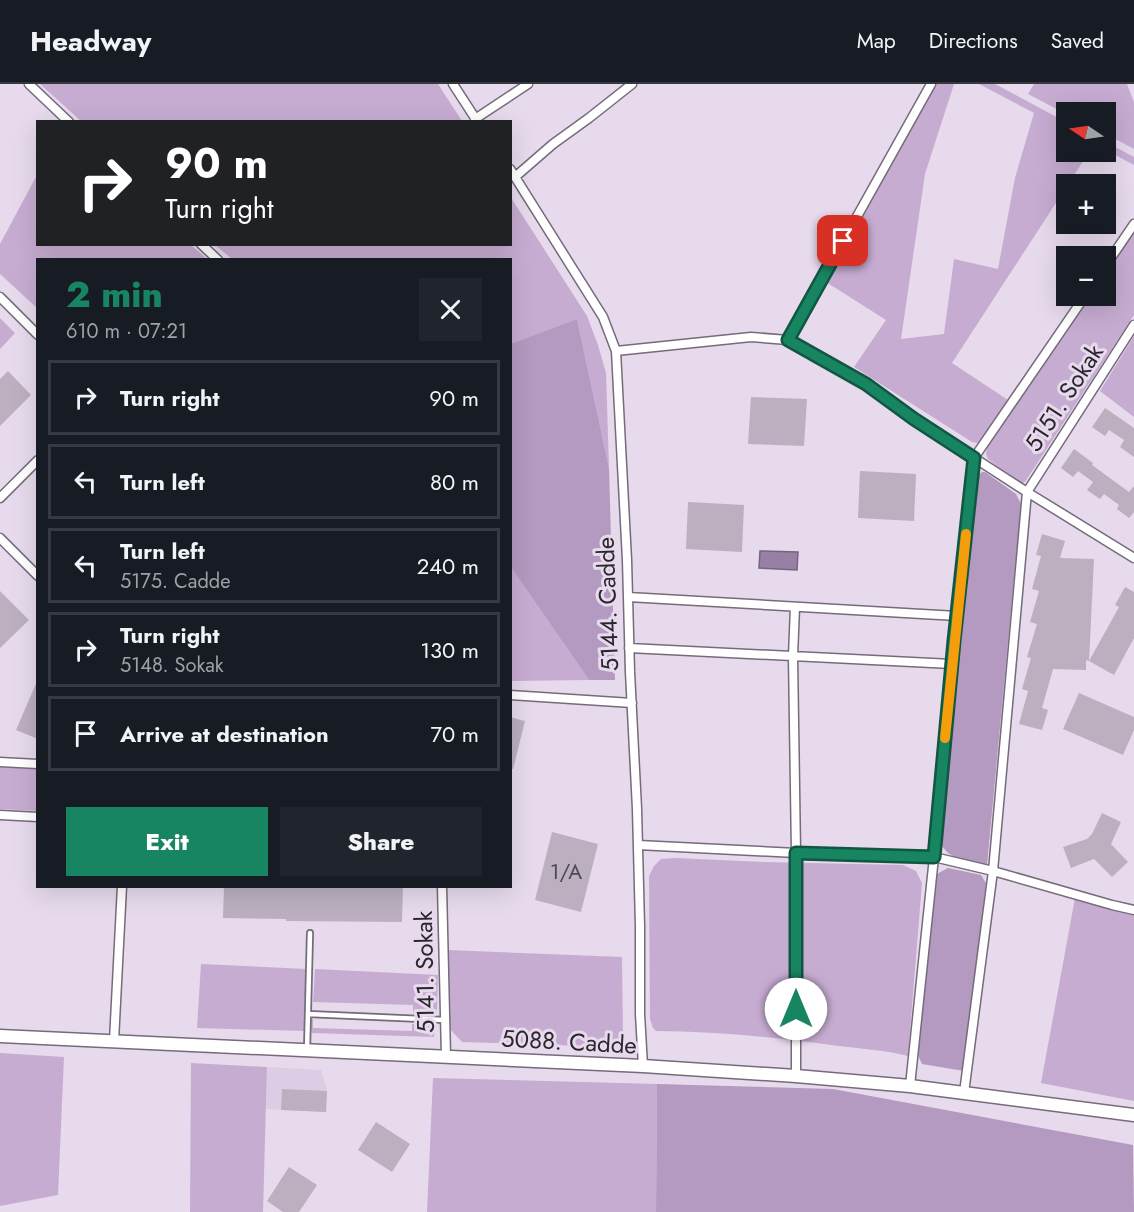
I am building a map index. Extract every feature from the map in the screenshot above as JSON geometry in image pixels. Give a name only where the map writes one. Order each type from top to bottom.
[{"type":"street","points":[[29,84],[67,120]]},
{"type":"street","points":[[453,84],[476,120],[528,84]]},
{"type":"street","points":[[513,173],[632,84]]},
{"type":"street","points":[[788,340],[931,84]]},
{"type":"street","name":"5144. Cadde","points":[[513,173],[603,317],[616,351],[638,845],[640,1014],[643,1066]]},
{"type":"street","points":[[1116,251],[1134,224]]},
{"type":"street","points":[[203,246],[216,258]]},
{"type":"street","points":[[0,297],[36,332]]},
{"type":"street","points":[[910,1086],[974,458],[1078,306]]},
{"type":"street","name":"5151. Sokak","points":[[1027,492],[1134,325]]},
{"type":"street","points":[[616,351],[751,337],[788,340],[866,384],[974,458],[1134,558]]},
{"type":"street","points":[[0,498],[36,462]]},
{"type":"street","points":[[964,1093],[993,871],[1027,492]]},
{"type":"street","points":[[0,538],[36,574]]},
{"type":"street","points":[[628,597],[957,616]]},
{"type":"street","points":[[795,606],[793,656],[796,1076]]},
{"type":"street","points":[[629,648],[952,664]]},
{"type":"street","points":[[512,695],[632,703]]},
{"type":"street","points":[[0,762],[36,764]]},
{"type":"street","points":[[0,815],[36,817]]},
{"type":"street","points":[[638,845],[934,857],[1134,909]]},
{"type":"street","points":[[114,1041],[122,888]]},
{"type":"street","name":"5141. Sokak","points":[[442,888],[447,1057]]},
{"type":"street","name":"5088. Cadde","points":[[0,1036],[643,1066],[796,1076],[910,1086],[1134,1115]]},
{"type":"lane","points":[[307,1050],[310,933]]},
{"type":"lane","points":[[308,1014],[445,1020]]},
{"type":"shaded area","points":[[40,84],[438,84],[461,120],[80,120]]},
{"type":"shaded area","points":[[932,84],[954,84],[925,174],[901,339],[944,334],[954,259],[998,269],[1015,178],[1034,113],[979,84],[995,84],[1056,117],[1056,162],[1083,162],[1075,174],[1056,174],[1056,203],[952,363],[1008,400],[978,443],[972,442],[854,367],[886,320],[826,282]]},
{"type":"shaded area","points":[[1034,84],[1127,84],[1134,102],[1134,149],[1116,139],[1116,102],[1056,102],[1056,109],[1028,94]]},
{"type":"shaded area","points":[[1116,147],[1134,157],[1134,165],[1116,155]]},
{"type":"shaded area","points":[[36,177],[36,246],[192,246],[206,258],[36,258],[36,307],[0,274],[0,244]]},
{"type":"shaded area","points":[[512,199],[587,316],[598,345],[606,373],[609,468],[577,319],[512,343],[512,258],[231,258],[216,246],[512,246]]},
{"type":"shaded area","points":[[1134,230],[1134,315],[1025,482],[1020,484],[988,459],[987,447],[1083,306],[1116,306],[1116,257]]},
{"type":"shaded area","points":[[0,318],[15,333],[0,349]]},
{"type":"shaded area","points":[[577,319],[609,468],[615,680],[589,680],[512,569],[512,343]]},
{"type":"shaded area","points":[[1134,336],[1134,417],[1100,391]]},
{"type":"shaded area","points":[[982,472],[1016,494],[1021,504],[987,865],[955,857],[949,854],[941,844],[973,483]]},
{"type":"shaded area","points":[[760,551],[798,552],[797,570],[759,568]]},
{"type":"shaded area","points":[[512,569],[589,680],[512,681]]},
{"type":"shaded area","points":[[0,767],[36,769],[36,811],[0,809]]},
{"type":"shaded area","points":[[661,859],[903,865],[916,871],[922,883],[908,1056],[771,1038],[656,1031],[650,1019],[649,876]]},
{"type":"shaded area","points":[[948,868],[981,875],[986,883],[964,1071],[922,1064],[918,1055],[935,875]]},
{"type":"shaded area","points":[[1075,898],[1134,911],[1134,1101],[1041,1083]]},
{"type":"shaded area","points":[[448,950],[622,957],[623,1038],[618,1047],[462,1042],[449,1028]]},
{"type":"shaded area","points":[[201,964],[306,969],[305,1031],[197,1028]]},
{"type":"shaded area","points":[[315,969],[438,975],[437,1010],[432,1014],[413,1013],[413,1005],[313,1002]]},
{"type":"shaded area","points":[[310,1019],[313,1019],[313,1028],[412,1031],[412,1024],[432,1025],[435,1027],[434,1037],[312,1033],[309,1031]]},
{"type":"shaded area","points":[[0,1053],[64,1057],[58,1195],[0,1206]]},
{"type":"shaded area","points":[[191,1063],[267,1067],[263,1212],[190,1212]]},
{"type":"shaded area","points":[[267,1067],[321,1070],[327,1091],[326,1112],[266,1109]]},
{"type":"shaded area","points":[[433,1078],[657,1084],[656,1212],[427,1212]]},
{"type":"shaded area","points":[[657,1084],[833,1089],[1133,1145],[1134,1212],[656,1212]]},
{"type":"building","points":[[8,371],[31,395],[0,426],[0,379]]},
{"type":"building","points":[[751,397],[807,399],[804,446],[748,444]]},
{"type":"building","points":[[1105,408],[1134,428],[1134,457],[1120,447],[1124,440],[1109,430],[1105,436],[1092,427]]},
{"type":"building","points":[[1074,449],[1129,492],[1134,486],[1134,512],[1129,518],[1117,509],[1119,505],[1104,494],[1100,499],[1087,490],[1093,482],[1078,471],[1073,477],[1061,468]]},
{"type":"building","points":[[860,471],[916,474],[914,521],[858,518]]},
{"type":"building","points":[[688,502],[744,505],[742,552],[686,549]]},
{"type":"building","points":[[1042,534],[1065,541],[1060,558],[1094,559],[1089,661],[1086,660],[1086,670],[1053,669],[1042,708],[1048,710],[1042,730],[1019,724],[1028,691],[1022,689],[1031,658],[1027,657],[1037,624],[1030,622],[1039,591],[1032,589],[1041,556],[1036,555]]},
{"type":"building","points":[[1125,587],[1134,592],[1134,638],[1114,675],[1089,661],[1119,607],[1115,605]]},
{"type":"building","points":[[0,591],[29,620],[0,648]]},
{"type":"building","points":[[36,684],[36,738],[16,730]]},
{"type":"building","points":[[1079,693],[1134,717],[1134,730],[1123,755],[1063,729]]},
{"type":"building","points":[[512,718],[525,721],[512,769]]},
{"type":"building","points":[[1102,813],[1121,822],[1111,844],[1128,862],[1112,877],[1094,859],[1071,868],[1063,847],[1087,839],[1092,834]]},
{"type":"building","points":[[552,832],[598,844],[581,912],[535,900]]},
{"type":"building","points":[[224,888],[403,888],[402,922],[223,918]]},
{"type":"building","points":[[282,1089],[327,1091],[326,1112],[281,1110]]},
{"type":"building","points":[[376,1122],[410,1144],[392,1172],[358,1150]]},
{"type":"building","points":[[289,1167],[317,1185],[299,1212],[283,1212],[267,1201]]},
{"type":"slow traffic","points":[[945,738],[966,534]]},
{"type":"route","points":[[796,1009],[796,853],[934,857],[974,458],[866,384],[788,340],[843,241]]}]
